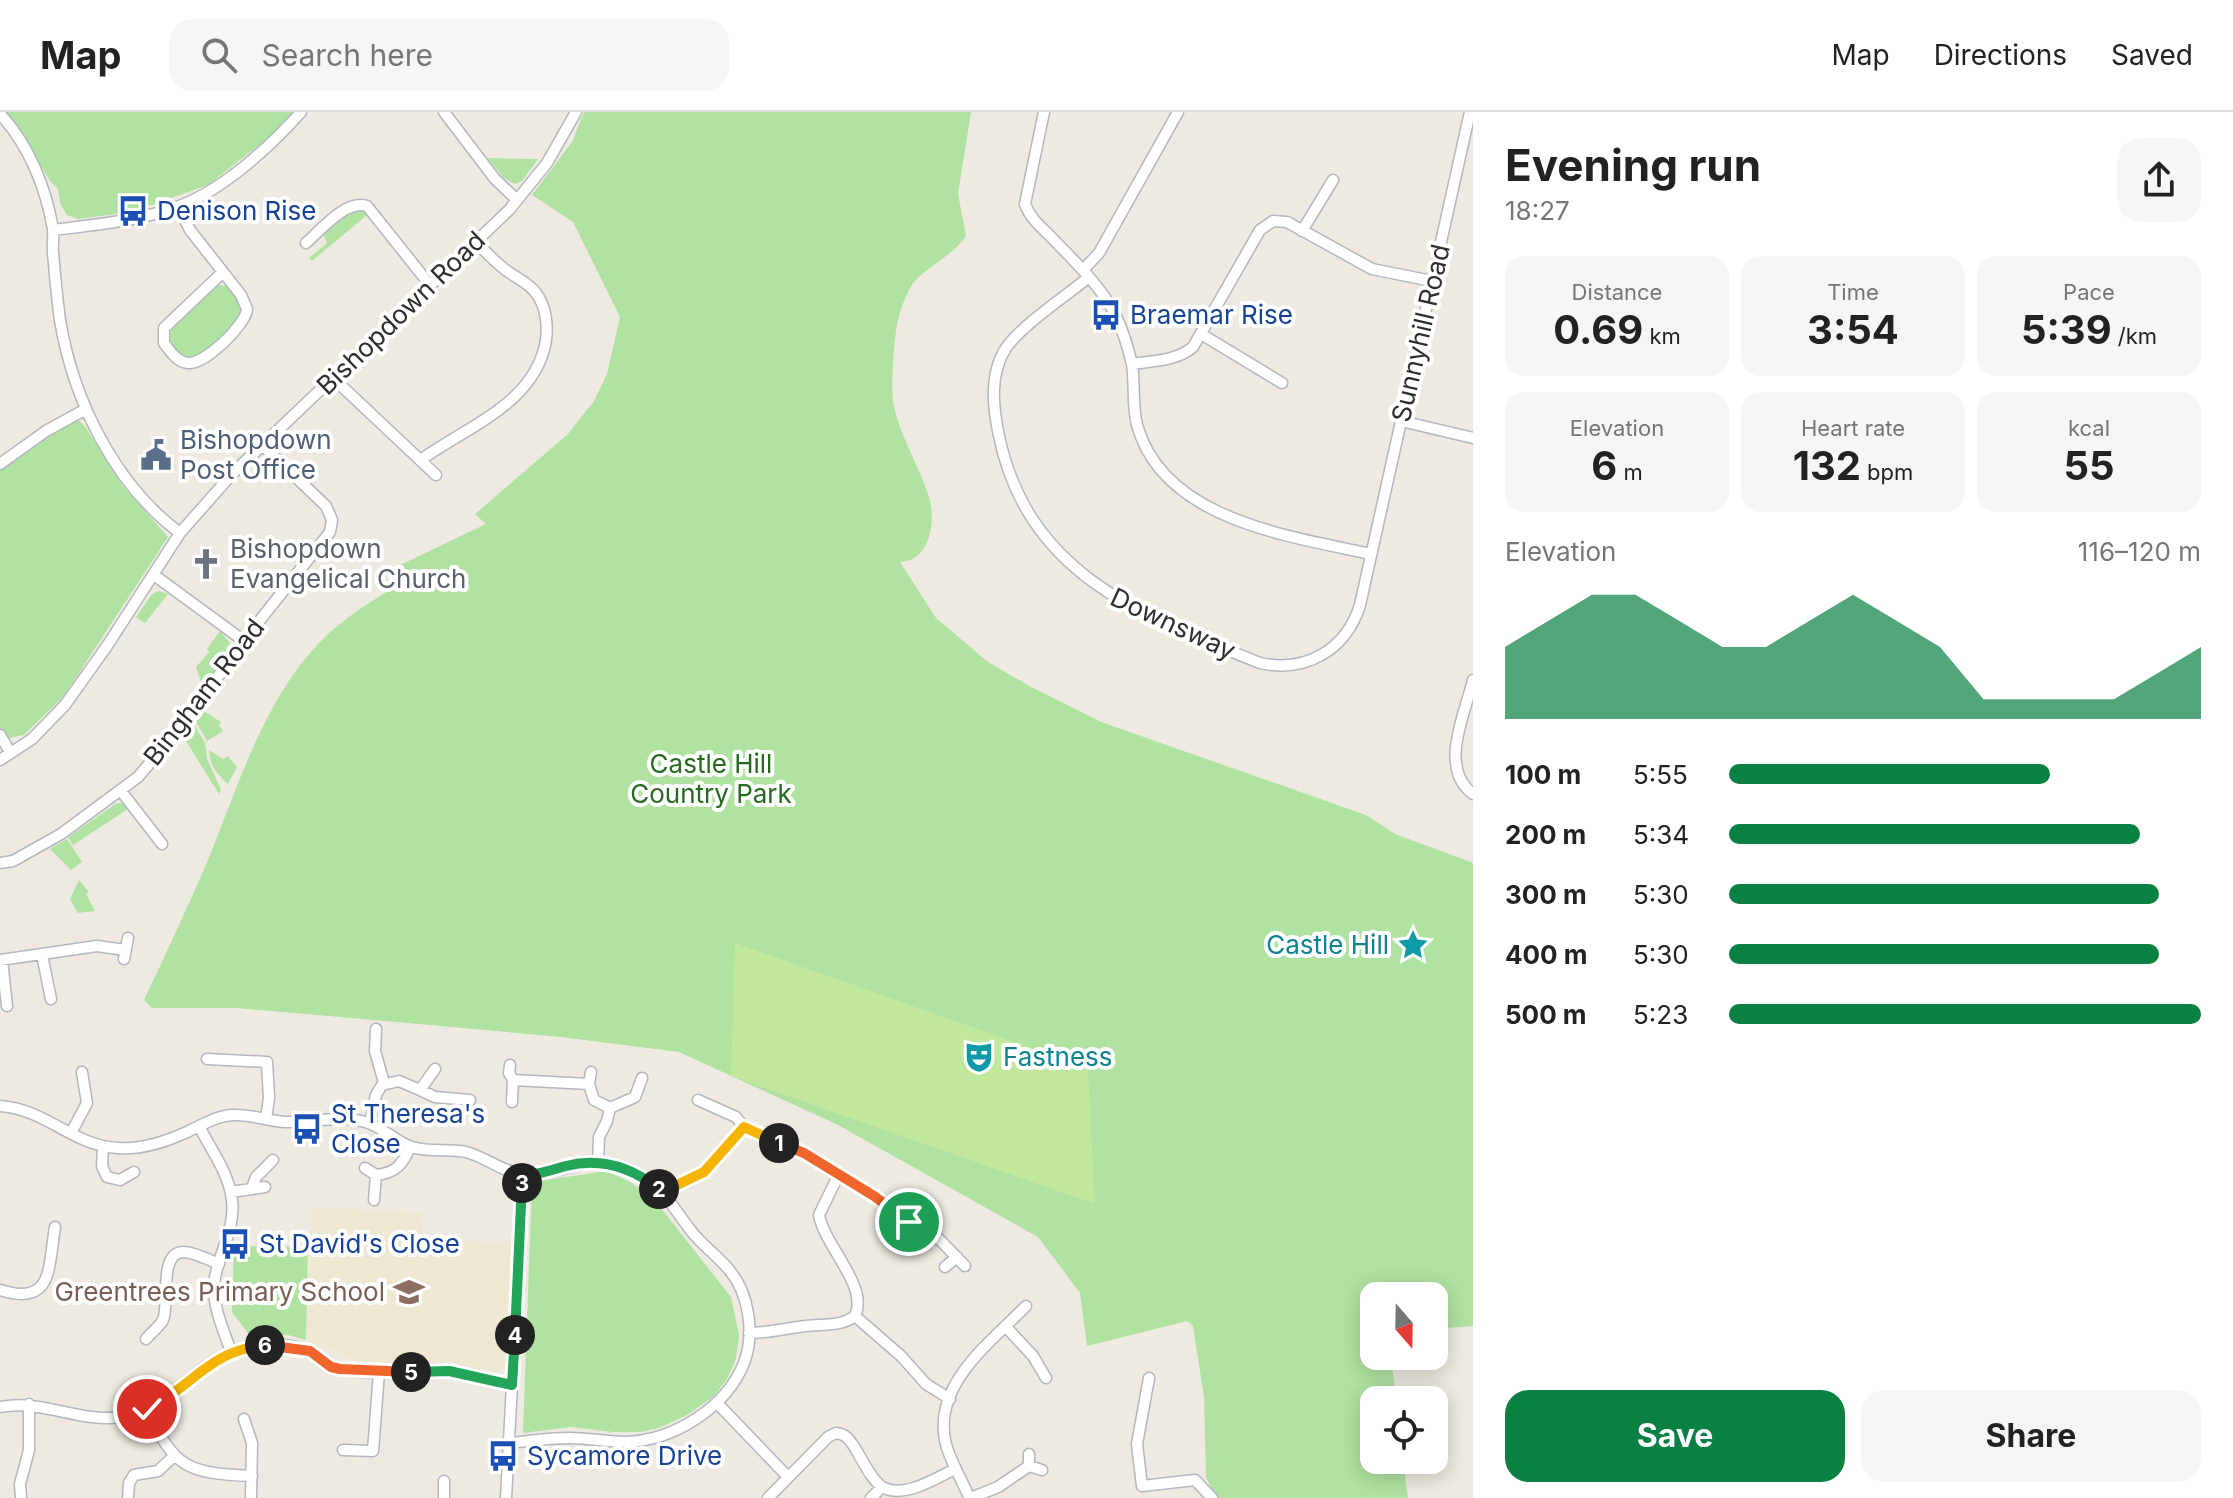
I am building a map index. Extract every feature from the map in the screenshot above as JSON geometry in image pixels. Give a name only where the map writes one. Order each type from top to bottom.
[{"type":"street","points":[[53,230],[122,221],[178,207],[255,159],[301,112]]},
{"type":"street","points":[[444,112],[495,179],[516,199]]},
{"type":"street","name":"Bishopdown Road","points":[[0,760],[32,739],[65,705],[180,533],[233,473],[509,210],[547,163],[576,112]]},
{"type":"street","points":[[1044,112],[1025,204],[1032,218],[1086,274],[1118,320],[1132,364],[1138,428],[1151,457],[1172,482],[1212,508],[1253,525],[1371,554]]},
{"type":"street","name":"Downsway","points":[[1178,112],[1086,274],[1013,340],[1000,359],[994,394],[999,438],[1013,482],[1037,526],[1068,562],[1092,583],[1133,609],[1260,663],[1284,666],[1313,661],[1331,650],[1344,637],[1357,615],[1371,554]]},
{"type":"street","name":"Sunnyhill Road","points":[[1371,554],[1470,112]]},
{"type":"street","points":[[0,114],[21,142],[35,169],[53,230],[53,258],[61,322],[74,376],[86,409],[129,481],[151,507],[180,533]]},
{"type":"street","points":[[1302,231],[1333,180]]},
{"type":"street","points":[[306,243],[346,209],[355,205],[367,206],[430,285]]},
{"type":"street","points":[[178,207],[190,230],[245,300],[247,309],[246,319],[201,360],[191,364],[181,361],[164,343],[164,328],[222,273]]},
{"type":"street","points":[[1132,364],[1185,354],[1201,334],[1265,224],[1280,220],[1372,269],[1432,281]]},
{"type":"street","points":[[422,459],[513,399],[533,376],[543,354],[547,328],[540,298],[476,242]]},
{"type":"street","points":[[1201,334],[1282,383]]},
{"type":"street","points":[[333,378],[436,475]]},
{"type":"street","points":[[0,464],[46,431],[86,409]]},
{"type":"street","points":[[1401,421],[1473,438]]},
{"type":"street","name":"Bingham Road","points":[[0,863],[13,861],[37,848],[121,791],[154,759],[327,536],[332,523],[326,506],[262,445]]},
{"type":"street","points":[[154,575],[244,641]]},
{"type":"street","points":[[1473,680],[1456,747],[1455,766],[1462,783],[1473,794]]},
{"type":"street","points":[[0,735],[10,752]]},
{"type":"street","points":[[121,791],[162,844]]},
{"type":"street","points":[[7,1006],[1,960],[97,946],[124,954],[128,938]]},
{"type":"street","points":[[42,955],[51,999]]},
{"type":"street","points":[[376,1029],[375,1051],[384,1083]]},
{"type":"street","points":[[207,1059],[267,1056],[269,1098],[266,1119]]},
{"type":"street","points":[[510,1065],[512,1102]]},
{"type":"street","points":[[420,1090],[435,1069]]},
{"type":"street","points":[[71,1133],[87,1103],[82,1072]]},
{"type":"street","points":[[591,1072],[589,1084],[594,1100],[610,1108]]},
{"type":"street","points":[[610,1108],[635,1097],[642,1078]]},
{"type":"street","points":[[513,1080],[589,1084]]},
{"type":"street","points":[[370,1123],[376,1095],[384,1083],[399,1081],[435,1097],[470,1100]]},
{"type":"street","points":[[698,1100],[736,1117],[744,1127],[799,1150],[935,1237],[965,1266]]},
{"type":"street","points":[[0,1106],[28,1110],[103,1147],[124,1149],[152,1145],[229,1115],[290,1122],[346,1120],[370,1123],[410,1147],[467,1153],[523,1174],[535,1175],[578,1164],[598,1163],[634,1172],[666,1195],[695,1236],[734,1277],[745,1302],[749,1333],[741,1369],[733,1386],[717,1403],[680,1427],[650,1439],[625,1442],[563,1438],[510,1443]]},
{"type":"street","points":[[598,1163],[599,1137],[610,1108]]},
{"type":"street","points":[[199,1126],[224,1172],[231,1192],[231,1228],[214,1284],[215,1301],[231,1352]]},
{"type":"street","points":[[666,1195],[677,1185],[704,1172],[744,1127]]},
{"type":"street","points":[[103,1147],[102,1166],[107,1177],[120,1180],[134,1172]]},
{"type":"street","points":[[365,1168],[376,1175],[399,1168],[410,1147]]},
{"type":"street","points":[[252,1188],[256,1177],[273,1160]]},
{"type":"street","points":[[506,1498],[523,1174]]},
{"type":"street","points":[[374,1200],[376,1175]]},
{"type":"street","points":[[749,1333],[777,1333],[836,1324],[855,1316],[857,1292],[835,1254],[819,1215],[838,1176]]},
{"type":"street","points":[[231,1192],[265,1187]]},
{"type":"street","points":[[0,1290],[23,1296],[35,1293],[43,1285],[55,1227]]},
{"type":"street","points":[[146,1339],[164,1316],[167,1267],[171,1258],[186,1252],[219,1264]]},
{"type":"street","points":[[945,1267],[957,1257]]},
{"type":"street","points":[[1026,1306],[967,1365],[950,1399],[943,1429],[946,1447],[970,1498],[998,1487],[1029,1460],[1042,1470]]},
{"type":"street","points":[[855,1316],[901,1356],[926,1384],[950,1399]]},
{"type":"street","points":[[1006,1327],[1033,1356],[1046,1378]]},
{"type":"street","points":[[0,1407],[29,1404],[96,1418],[118,1417],[147,1409],[165,1399],[205,1366],[231,1352],[260,1345],[310,1351],[335,1368],[379,1372],[449,1371],[512,1385]]},
{"type":"street","points":[[343,1450],[373,1451],[379,1372]]},
{"type":"street","points":[[1149,1378],[1137,1444],[1142,1486],[1195,1480],[1212,1498]]},
{"type":"street","points":[[717,1403],[788,1477]]},
{"type":"street","points":[[21,1498],[20,1484],[29,1450],[29,1404]]},
{"type":"street","points":[[147,1409],[162,1440],[174,1456],[203,1473],[252,1476]]},
{"type":"street","points":[[244,1419],[252,1443],[251,1498]]},
{"type":"street","points":[[768,1498],[828,1437],[840,1433],[848,1437],[882,1487],[895,1490],[911,1488],[955,1469]]},
{"type":"street","points":[[128,1498],[129,1483],[134,1475],[158,1471],[174,1456]]},
{"type":"street","points":[[444,1481],[444,1498]]},
{"type":"street","points":[[871,1498],[882,1487]]},
{"type":"shaded area","name":"Greentrees Primary School","points":[[312,1207],[422,1213],[421,1239],[512,1243],[505,1367],[497,1373],[448,1362],[407,1365],[360,1363],[306,1340]]},
{"type":"green space","points":[[6,112],[293,112],[267,139],[208,185],[131,212],[78,219],[67,215],[60,203],[58,189]]},
{"type":"green space","name":"Castle Hill Country Park","points":[[584,112],[971,112],[958,194],[966,236],[921,275],[910,289],[899,316],[893,361],[892,394],[896,413],[928,494],[932,515],[925,547],[910,560],[900,562],[936,618],[988,662],[1101,722],[1366,815],[1395,834],[1473,863],[1473,1326],[1448,1328],[1448,1282],[1360,1282],[1360,1370],[1393,1370],[1394,1386],[1360,1386],[1360,1474],[1405,1474],[1408,1498],[1216,1498],[1206,1477],[1204,1397],[1193,1326],[1187,1321],[1087,1346],[1080,1293],[1038,1237],[838,1125],[679,1052],[561,1037],[236,1008],[152,1008],[144,1000],[200,878],[254,746],[282,691],[299,666],[341,623],[414,576],[398,566],[486,524],[475,514],[568,434],[594,401],[607,374],[620,317],[573,222],[532,195],[572,142]]},
{"type":"green space","points":[[487,158],[538,159],[522,181],[515,184],[504,178]]},
{"type":"green space","points":[[353,210],[364,210],[367,215],[312,261],[309,258],[327,243],[324,235],[327,231]]},
{"type":"green space","points":[[228,286],[243,305],[239,324],[202,354],[191,358],[180,355],[171,341],[173,324],[212,287]]},
{"type":"green space","points":[[72,421],[80,421],[86,428],[123,486],[168,537],[64,696],[24,735],[8,738],[0,727],[0,470]]},
{"type":"green space","points":[[159,591],[168,594],[145,623],[136,617],[152,594]]},
{"type":"green space","points":[[220,631],[230,643],[228,655],[203,688],[196,667],[209,652],[207,649]]},
{"type":"green space","points":[[202,710],[221,722],[219,725],[223,731],[207,741],[195,720]]},
{"type":"green space","points":[[193,723],[205,743],[207,759],[221,790],[219,794],[183,736]]},
{"type":"green space","points":[[209,750],[223,759],[228,756],[237,767],[228,784],[217,773]]},
{"type":"green space","points":[[117,803],[123,803],[128,809],[73,845],[68,837]]},
{"type":"green space","points":[[67,839],[82,862],[71,870],[50,849]]},
{"type":"green space","points":[[79,880],[89,892],[86,894],[95,911],[78,913],[70,899]]},
{"type":"green space","points":[[735,943],[1088,1068],[1095,1204],[731,1076]]},
{"type":"green space","points":[[607,1171],[653,1198],[731,1297],[739,1335],[736,1359],[727,1379],[714,1396],[687,1415],[659,1428],[613,1432],[571,1427],[523,1433],[532,1182]]},
{"type":"green space","points":[[234,1246],[308,1247],[306,1340],[288,1335],[251,1337],[232,1312]]},
{"type":"place","name":"Denison Rise","points":[[133,211]]},
{"type":"place","name":"Braemar Rise","points":[[1106,315]]},
{"type":"place","name":"Bishopdown Post Office","points":[[156,455]]},
{"type":"place","name":"Bishopdown Evangelical Church","points":[[206,564]]},
{"type":"place","name":"Castle Hill","points":[[1413,945]]},
{"type":"place","name":"Fastness","points":[[979,1057]]},
{"type":"place","name":"St Theresa's Close","points":[[307,1129]]},
{"type":"place","name":"St David's Close","points":[[235,1244]]},
{"type":"place","name":"Greentrees Primary School","points":[[409,1292]]},
{"type":"place","name":"Sycamore Drive","points":[[503,1456]]},
{"type":"route","points":[[147,1409],[218,1358],[241,1349],[269,1344],[310,1351],[331,1367],[340,1369],[379,1372],[442,1370],[512,1385],[523,1174],[535,1175],[578,1164],[612,1164],[642,1176],[666,1195],[677,1185],[704,1172],[736,1133],[746,1127],[799,1150],[874,1196],[909,1222]]}]
